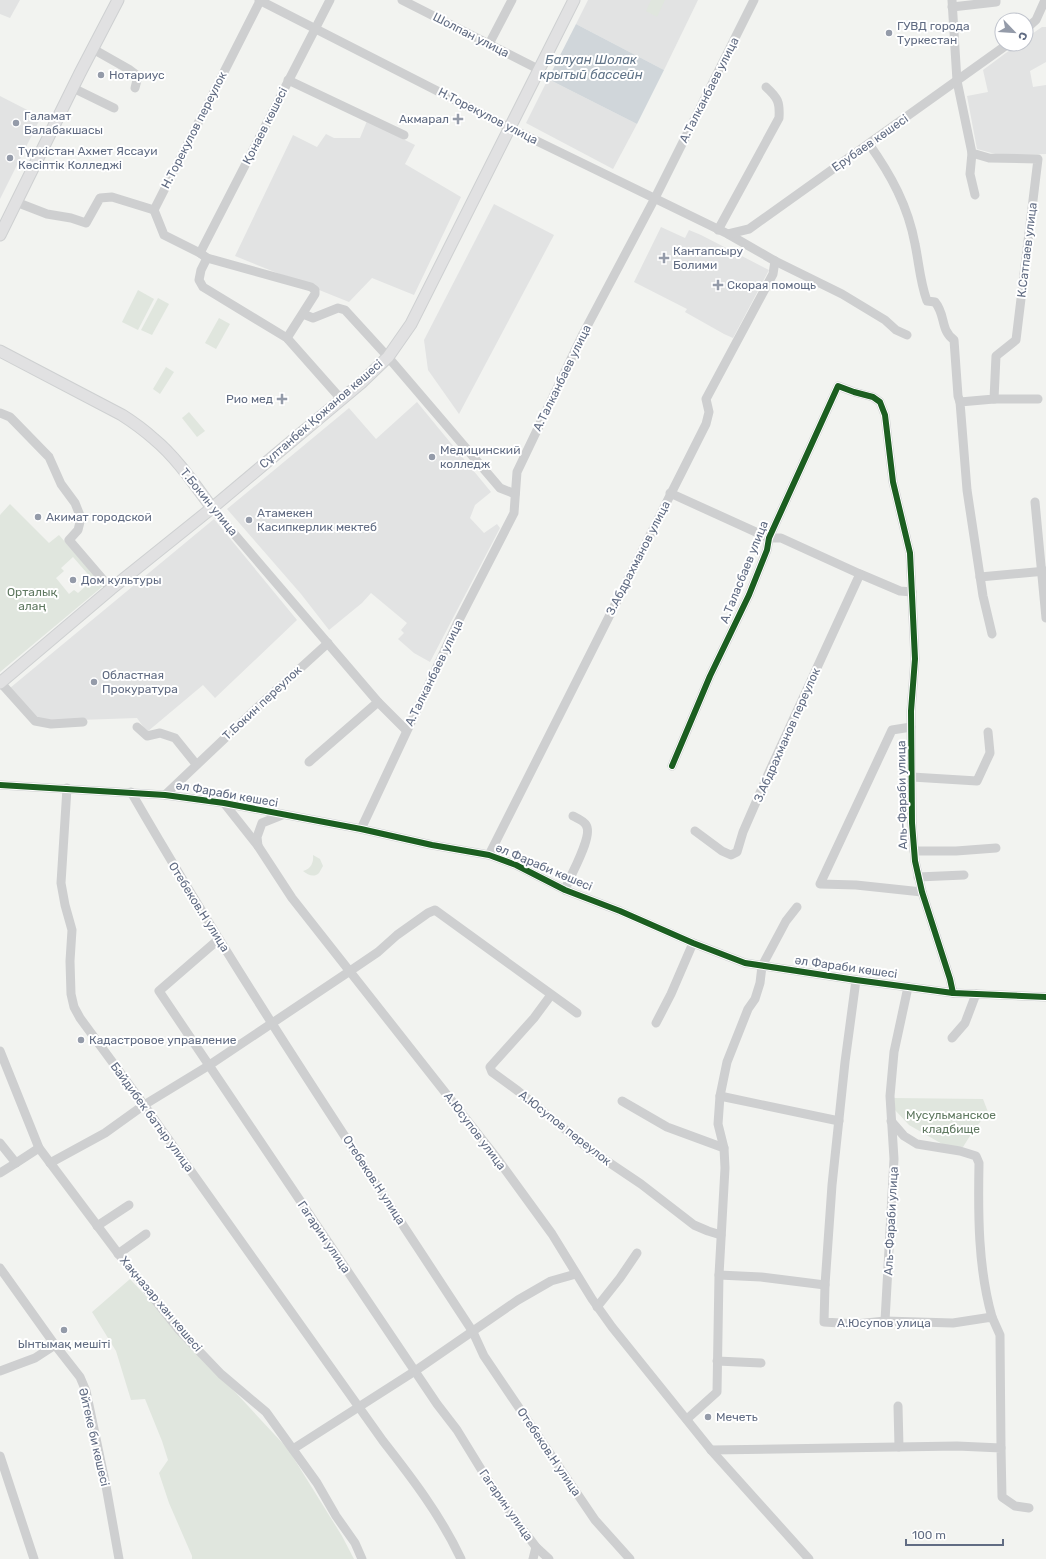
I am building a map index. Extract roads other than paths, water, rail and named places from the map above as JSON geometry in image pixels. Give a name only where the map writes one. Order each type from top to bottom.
[{"type":"main road","points":[[0,235],[92,49],[118,0]]},
{"type":"main road","name":"Сұлтанбек Қожанов көшесі","points":[[0,683],[111,589],[212,508],[341,400],[388,357],[411,324],[574,0]]},
{"type":"main road","name":"Т.Бокин улица","points":[[0,351],[122,415],[137,425],[156,440],[187,474],[212,508]]},
{"type":"street","name":"Н.Торекулов улица","points":[[260,0],[510,128],[728,234],[842,294],[885,320],[896,330],[907,335]]},
{"type":"street","name":"Н.Торекулов переулок","points":[[154,210],[260,0]]},
{"type":"street","name":"Қонаев көшесі","points":[[330,0],[288,80],[204,255],[199,280],[203,287],[287,338],[341,400]]},
{"type":"street","name":"Шолпан улица","points":[[402,0],[540,70]]},
{"type":"street","points":[[489,44],[512,0]]},
{"type":"street","name":"А.Талканбаев улица","points":[[360,829],[458,622],[514,514],[517,472],[583,334],[655,198],[754,0]]},
{"type":"street","points":[[975,195],[970,174],[972,152],[957,81],[952,3],[996,2],[996,0]]},
{"type":"street","points":[[1034,22],[1045,0]]},
{"type":"street","points":[[1039,12],[1046,20]]},
{"type":"street","points":[[92,49],[138,76],[135,88]]},
{"type":"street","name":"Ерубаев көшесі","points":[[728,234],[749,229],[997,52]]},
{"type":"street","points":[[288,80],[404,135]]},
{"type":"street","points":[[718,230],[778,118],[780,104],[774,94],[766,87]]},
{"type":"street","points":[[73,88],[114,108]]},
{"type":"street","points":[[869,144],[887,170],[898,190],[908,216],[927,301],[935,302],[940,307],[947,334],[954,340],[967,490],[980,577],[992,634]]},
{"type":"street","name":"К.Сатпаев улица","points":[[972,152],[989,158],[1042,159],[1016,340],[996,356],[994,399]]},
{"type":"street","points":[[16,202],[47,214],[71,218],[86,223],[100,198],[112,197],[154,210],[164,235],[204,255],[311,287],[315,294],[287,338]]},
{"type":"street","name":"З.Абдрахманов улица","points":[[489,855],[706,424],[709,412],[706,399],[773,274],[775,260]]},
{"type":"street","points":[[302,314],[313,318],[340,308],[345,310],[388,357],[500,488],[515,494]]},
{"type":"street","name":"А.Таласбаев улица","points":[[672,766],[710,676],[749,596],[767,550],[769,538],[838,386],[876,399],[880,402],[885,415],[893,482],[910,553],[912,592]]},
{"type":"street","points":[[960,402],[994,399],[1038,399]]},
{"type":"street","points":[[0,413],[10,417],[50,457],[61,484],[75,503],[81,518],[78,530],[69,540],[111,589]]},
{"type":"street","points":[[670,493],[769,538],[781,538],[900,591],[912,592]]},
{"type":"street","points":[[1035,502],[1044,571],[1046,618]]},
{"type":"street","name":"Т.Бокин улица","points":[[212,508],[378,702],[406,730]]},
{"type":"street","points":[[980,577],[1044,571]]},
{"type":"street","name":"З.Абдрахманов переулок","points":[[695,831],[722,851],[731,855],[737,852],[743,832],[770,770],[860,574]]},
{"type":"street","name":"Аль-Фараби улица","points":[[912,592],[915,659],[911,727],[914,861],[922,892],[950,979],[952,993]]},
{"type":"street","name":"Т.Бокин переулок","points":[[196,764],[328,643]]},
{"type":"street","points":[[0,683],[35,721],[51,724],[84,722]]},
{"type":"street","points":[[309,762],[378,702]]},
{"type":"street","points":[[137,727],[147,736],[160,733],[175,738],[196,764],[165,794]]},
{"type":"street","name":"Аль-Фараби улица","points":[[911,727],[892,730],[820,884],[856,885],[922,892]]},
{"type":"street","name":"Аль-Фараби улица","points":[[912,777],[977,781],[990,753],[988,732]]},
{"type":"street","name":"әл Фараби көшесі","points":[[0,785],[165,794],[283,814],[432,845],[489,855],[516,865],[565,890],[620,911],[693,943],[745,963],[952,993],[1046,997]]},
{"type":"street","name":"Байдибек батыр улица","points":[[67,788],[61,883],[72,930],[70,961],[71,994],[74,1007],[80,1018],[422,1493],[447,1531],[461,1559]]},
{"type":"street","name":"Отебеков.Н улица","points":[[131,792],[172,864],[271,1022],[473,1332],[484,1356],[528,1419],[564,1476],[596,1520],[630,1559]]},
{"type":"street","name":"А.Юсупов улица","points":[[224,803],[258,846],[292,898],[496,1157],[552,1234],[597,1307],[711,1450],[809,1559]]},
{"type":"street","points":[[258,846],[257,837],[262,823],[283,814]]},
{"type":"street","points":[[565,890],[586,840],[588,829],[586,824],[573,816]]},
{"type":"street","name":"Аль-Фараби улица","points":[[914,851],[956,851],[996,848]]},
{"type":"street","points":[[918,877],[964,875]]},
{"type":"street","points":[[687,1419],[717,1392],[716,1361],[719,1275],[725,1168],[724,1148],[718,1124],[720,1096],[728,1062],[748,1009],[755,999],[760,983],[762,966],[786,922],[797,907]]},
{"type":"street","points":[[50,1162],[105,1133],[144,1105],[208,1066],[271,1022],[378,952],[397,935],[428,913],[435,910],[577,1013]]},
{"type":"street","name":"Гагарин улица","points":[[219,939],[159,991],[208,1066],[437,1404],[457,1430],[484,1474],[514,1518],[536,1547],[548,1559]]},
{"type":"street","points":[[656,1023],[671,994],[693,943]]},
{"type":"street","points":[[719,1275],[761,1277],[825,1285],[832,1185],[845,1062],[856,980]]},
{"type":"street","name":"Аль-Фараби улица","points":[[885,1321],[894,1166],[890,1096],[894,1052],[908,987]]},
{"type":"street","points":[[952,1038],[965,1023],[976,994]]},
{"type":"street","name":"А.Юсупов переулок","points":[[551,995],[526,1028],[490,1066],[492,1072],[589,1149],[641,1184],[694,1225],[722,1235]]},
{"type":"street","name":"Хақназар хан көшесі","points":[[0,1051],[39,1148],[118,1254],[179,1330],[221,1374],[266,1412],[317,1483],[336,1516],[355,1543],[362,1559]]},
{"type":"street","points":[[720,1096],[839,1121]]},
{"type":"street","points":[[622,1101],[667,1126],[724,1148]]},
{"type":"street","points":[[891,1121],[904,1136],[917,1144],[960,1151],[976,1156],[979,1163],[978,1218],[986,1298],[1000,1335],[1000,1448],[1002,1497],[1015,1506],[1029,1508]]},
{"type":"street","points":[[0,1143],[16,1163]]},
{"type":"street","points":[[0,1173],[39,1148]]},
{"type":"street","points":[[97,1226],[129,1205]]},
{"type":"street","points":[[118,1254],[146,1234]]},
{"type":"street","points":[[597,1307],[620,1278],[637,1253]]},
{"type":"street","name":"Әйтеке би көшесі","points":[[0,1268],[4,1280],[80,1377],[86,1391],[106,1486],[119,1559]]},
{"type":"street","points":[[293,1449],[358,1406],[415,1371],[518,1300],[551,1281],[576,1274]]},
{"type":"street","name":"А.Юсупов улица","points":[[825,1285],[824,1322],[856,1324],[885,1321],[953,1323],[992,1317]]},
{"type":"street","points":[[0,1371],[35,1358],[55,1345]]},
{"type":"street","points":[[716,1361],[761,1363]]},
{"type":"street","points":[[898,1406],[898,1447]]},
{"type":"street","points":[[711,1450],[957,1446],[1000,1448]]},
{"type":"street","points":[[0,1456],[34,1559]]},
{"type":"street","name":"Гагарин улица","points":[[533,1559],[536,1547]]},
{"type":"water","name":"Балуан Шолак крытый бассейн","points":[[576,24],[664,70],[637,124],[548,79]]},
{"type":"place","name":"ГУВД города Туркестан","points":[[889,33]]},
{"type":"place","name":"Нотариус","points":[[101,75]]},
{"type":"place","name":"Акмарал","points":[[458,119]]},
{"type":"place","name":"Галамат Балабакшасы","points":[[16,123]]},
{"type":"place","name":"Түркістан Ахмет Яссауи Кәсіптік Колледжі","points":[[10,158]]},
{"type":"place","name":"Кантапсыру Болими","points":[[664,258]]},
{"type":"place","name":"Скорая помощь","points":[[718,285]]},
{"type":"place","name":"Рио мед","points":[[282,399]]},
{"type":"place","name":"Медицинский колледж","points":[[432,457]]},
{"type":"place","name":"Акимат городской","points":[[38,517]]},
{"type":"place","name":"Атамекен Касипкерлик мектеб","points":[[249,520]]},
{"type":"place","name":"Дом культуры","points":[[73,580]]},
{"type":"place","name":"Областная Прокуратура","points":[[94,682]]},
{"type":"place","name":"Кадастровое управление","points":[[81,1040]]},
{"type":"place","name":"Ынтымақ мешіті","points":[[64,1330]]},
{"type":"place","name":"Мечеть","points":[[708,1417]]},
{"type":"park label","name":"Орталық алаң","points":[[32,599]]},
{"type":"park label","name":"Мусульманское кладбище","points":[[951,1122]]}]
